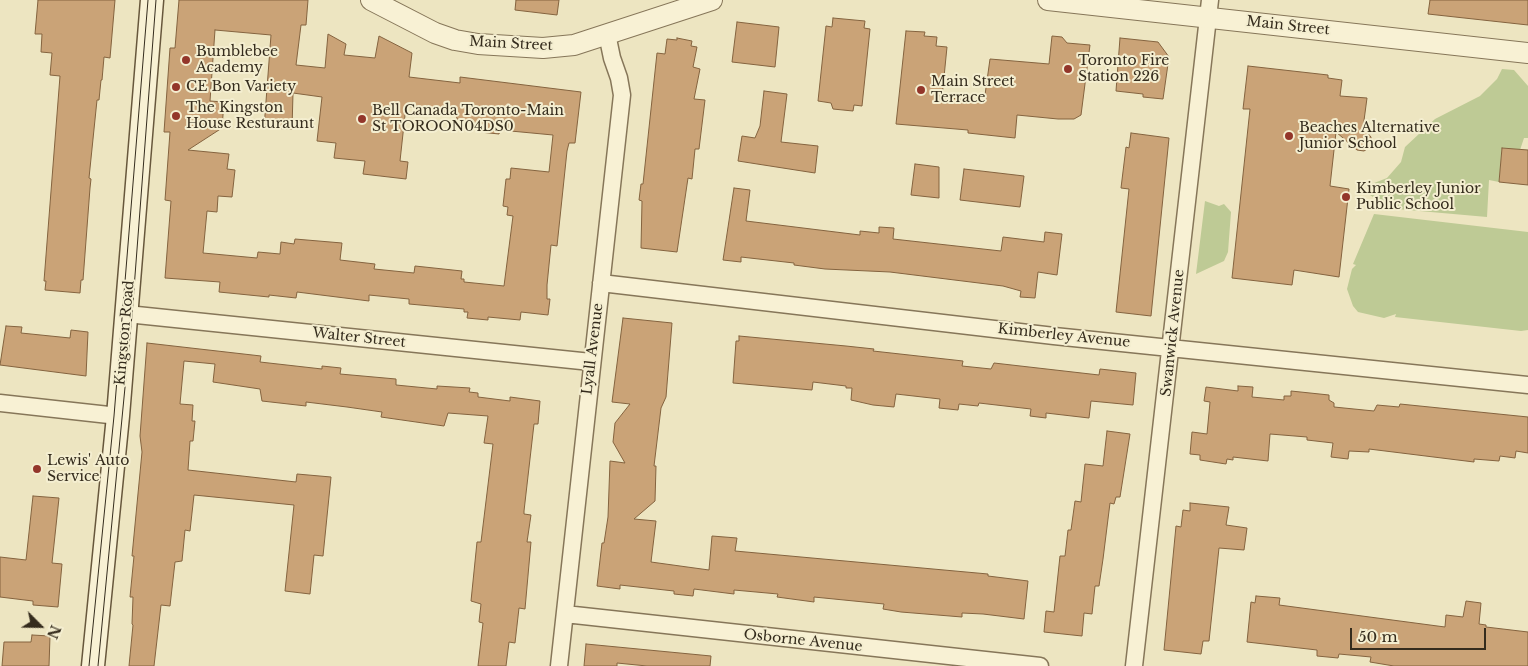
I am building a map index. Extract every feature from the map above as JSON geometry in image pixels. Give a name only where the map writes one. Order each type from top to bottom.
[{"type":"main road","name":"Kingston Road","points":[[93,666],[118,416],[152,0]]},
{"type":"street","name":"Main Street","points":[[371,0],[435,33],[455,40],[478,44],[543,48],[574,45],[712,0]]},
{"type":"street","name":"Main Street","points":[[1048,0],[1209,9],[1528,53]]},
{"type":"street","name":"Swanwick Avenue","points":[[1134,666],[1209,9]]},
{"type":"street","name":"Lyall Avenue","points":[[559,666],[591,362],[622,95],[620,78],[612,58],[607,34]]},
{"type":"street","name":"Kimberley Avenue","points":[[601,283],[1171,348],[1528,385]]},
{"type":"street","name":"Walter Street","points":[[127,314],[591,362]]},
{"type":"street","points":[[0,403],[118,416]]},
{"type":"street","name":"Osborne Avenue","points":[[565,614],[1040,666]]},
{"type":"green space","points":[[1502,69],[1514,70],[1528,86],[1528,138],[1524,138],[1520,150],[1502,148],[1499,182],[1489,180],[1487,217],[1397,209],[1378,204],[1380,196],[1373,197],[1370,195],[1369,185],[1387,178],[1401,162],[1405,147],[1435,119],[1480,96],[1497,79]]},
{"type":"green space","points":[[1205,201],[1219,206],[1224,204],[1231,212],[1228,252],[1224,261],[1196,274]]},
{"type":"green space","points":[[1374,214],[1528,232],[1528,330],[1521,331],[1395,317],[1396,314],[1384,318],[1358,312],[1353,306],[1347,289],[1352,269],[1356,265],[1353,264]]},
{"type":"building","points":[[38,0],[115,0],[110,58],[104,57],[99,100],[97,100],[89,178],[91,179],[83,280],[81,280],[80,293],[45,290],[46,281],[44,281],[60,76],[50,75],[52,53],[41,52],[42,34],[35,34]]},
{"type":"building","points":[[179,0],[308,0],[306,25],[301,25],[296,65],[325,68],[328,34],[346,44],[344,55],[375,58],[379,36],[412,53],[409,77],[460,83],[460,77],[581,92],[575,143],[569,143],[567,151],[557,246],[551,245],[547,285],[547,299],[550,299],[548,315],[521,312],[520,320],[488,317],[488,320],[467,318],[468,312],[464,312],[464,309],[409,304],[409,299],[369,295],[369,301],[297,292],[296,298],[269,295],[269,297],[219,292],[220,282],[165,278],[171,201],[165,200],[170,132],[164,132],[170,48],[175,48]],"holes":[[[215,30],[271,35],[264,128],[292,129],[293,93],[322,97],[317,141],[336,143],[334,158],[365,161],[363,174],[406,179],[408,162],[400,161],[406,106],[456,113],[457,119],[481,124],[480,132],[499,134],[500,130],[553,135],[549,172],[511,168],[510,179],[506,179],[503,206],[508,207],[507,215],[513,216],[504,286],[464,282],[464,279],[461,279],[462,271],[415,266],[414,273],[374,269],[375,264],[340,260],[342,243],[295,239],[294,244],[281,242],[280,254],[258,252],[257,258],[203,253],[207,211],[217,212],[218,196],[232,197],[235,170],[227,169],[229,154],[188,150],[222,128],[224,102],[210,101]]]},
{"type":"building","points":[[516,0],[559,0],[557,15],[515,10]]},
{"type":"building","points":[[1430,0],[1528,0],[1528,25],[1428,14]]},
{"type":"building","points":[[833,18],[865,21],[864,28],[870,29],[862,106],[854,105],[853,111],[833,109],[831,103],[818,101],[826,26],[832,27]]},
{"type":"building","points":[[737,22],[779,27],[775,67],[732,62]]},
{"type":"building","points":[[906,31],[925,32],[924,36],[937,37],[936,46],[947,47],[942,97],[984,102],[990,59],[1049,64],[1052,36],[1062,37],[1067,43],[1090,45],[1081,115],[1074,119],[1058,119],[1017,115],[1015,138],[968,133],[968,130],[896,124]]},
{"type":"building","points":[[677,38],[692,41],[691,46],[697,47],[693,67],[700,69],[694,99],[705,100],[699,149],[695,149],[692,179],[688,178],[677,252],[641,248],[642,201],[639,200],[641,184],[643,184],[657,53],[665,54],[667,39],[677,40]]},
{"type":"building","points":[[1120,38],[1158,42],[1169,57],[1163,99],[1143,97],[1143,94],[1116,91]]},
{"type":"building","points":[[1248,66],[1328,75],[1328,78],[1342,80],[1340,96],[1367,98],[1363,128],[1371,137],[1370,147],[1364,151],[1357,150],[1336,132],[1330,186],[1349,189],[1339,277],[1294,270],[1292,285],[1232,278],[1250,109],[1243,109]]},
{"type":"building","points":[[764,91],[787,94],[781,142],[818,146],[815,173],[738,161],[742,136],[755,138],[760,126]]},
{"type":"building","points":[[1131,133],[1169,138],[1151,316],[1116,312],[1129,189],[1121,188],[1126,147],[1129,148]]},
{"type":"building","points":[[1502,148],[1528,150],[1528,185],[1499,182]]},
{"type":"building","points":[[915,164],[939,167],[939,198],[911,195]]},
{"type":"building","points":[[964,169],[1024,176],[1020,207],[960,200]]},
{"type":"building","points":[[734,188],[750,190],[746,221],[860,235],[860,231],[879,233],[879,227],[894,228],[893,239],[1001,251],[1003,237],[1044,242],[1045,232],[1062,234],[1057,275],[1038,272],[1035,298],[1020,297],[1021,291],[1003,286],[890,272],[825,269],[794,265],[794,263],[741,257],[741,262],[723,260]]},
{"type":"building","points":[[623,318],[672,323],[666,397],[661,408],[654,466],[656,466],[655,501],[634,519],[656,521],[651,562],[709,570],[712,536],[737,538],[735,551],[988,574],[988,576],[1028,581],[1024,619],[983,614],[962,613],[962,617],[901,612],[883,609],[884,604],[814,597],[814,602],[777,597],[778,594],[734,590],[734,594],[694,589],[693,596],[674,594],[674,591],[620,585],[620,589],[597,586],[602,543],[604,543],[608,517],[610,461],[625,463],[613,442],[615,423],[630,404],[612,402]]},
{"type":"building","points":[[6,326],[22,327],[21,333],[70,338],[71,330],[88,332],[86,376],[0,365]]},
{"type":"building","points":[[739,336],[874,349],[873,351],[963,361],[962,366],[991,369],[994,363],[1099,375],[1100,369],[1136,373],[1133,405],[1091,401],[1089,418],[1046,413],[1046,418],[1030,416],[1031,409],[979,403],[978,406],[959,404],[958,410],[939,408],[940,399],[896,394],[894,407],[873,405],[851,400],[852,388],[813,382],[812,390],[733,383],[736,341],[739,341]]},
{"type":"building","points":[[147,343],[261,356],[260,362],[322,369],[322,366],[341,368],[340,374],[396,379],[396,385],[437,389],[437,386],[470,388],[469,392],[478,393],[478,397],[510,401],[510,397],[540,401],[538,424],[534,424],[524,511],[524,514],[531,515],[527,542],[531,542],[525,609],[519,608],[515,643],[509,642],[506,666],[478,666],[483,623],[479,622],[481,604],[471,601],[477,542],[481,542],[493,444],[484,443],[488,416],[448,413],[444,426],[381,417],[382,412],[347,407],[306,402],[306,406],[262,401],[260,389],[213,382],[215,364],[184,361],[180,404],[193,405],[192,421],[195,421],[193,441],[190,441],[188,470],[296,482],[297,474],[331,477],[323,556],[314,555],[310,594],[285,591],[294,505],[194,495],[190,531],[185,530],[182,561],[175,562],[170,606],[161,605],[154,666],[129,666],[133,625],[133,597],[130,597],[134,556],[132,556],[142,452],[140,436]]},
{"type":"building","points":[[1238,386],[1253,387],[1252,397],[1284,400],[1284,396],[1291,396],[1291,391],[1329,395],[1329,400],[1334,403],[1334,407],[1374,411],[1377,405],[1399,407],[1400,404],[1528,417],[1528,453],[1516,451],[1515,458],[1500,456],[1499,461],[1474,459],[1474,462],[1369,449],[1369,452],[1349,451],[1348,459],[1331,457],[1333,443],[1307,440],[1307,437],[1270,434],[1268,461],[1233,457],[1233,460],[1227,459],[1226,464],[1200,460],[1200,455],[1190,454],[1192,432],[1207,434],[1210,402],[1204,401],[1206,387],[1238,391]]},
{"type":"building","points":[[1107,431],[1130,434],[1120,497],[1116,497],[1114,504],[1110,503],[1099,586],[1095,586],[1092,614],[1084,613],[1082,636],[1044,632],[1046,611],[1054,612],[1060,556],[1065,556],[1068,530],[1071,530],[1075,501],[1081,502],[1085,464],[1103,466]]},
{"type":"building","points":[[33,496],[59,498],[52,563],[62,564],[58,607],[33,605],[33,601],[0,597],[0,557],[26,560]]},
{"type":"building","points":[[1190,503],[1229,507],[1226,525],[1247,528],[1244,550],[1219,548],[1209,641],[1203,641],[1201,654],[1164,650],[1176,526],[1181,527],[1183,510],[1190,511]]},
{"type":"building","points":[[1256,596],[1280,598],[1279,605],[1445,627],[1446,615],[1463,617],[1466,601],[1481,603],[1479,624],[1486,625],[1486,627],[1528,632],[1528,666],[1394,666],[1370,662],[1371,657],[1339,654],[1338,658],[1317,656],[1317,650],[1247,642],[1251,602],[1255,603]]},
{"type":"building","points":[[32,635],[50,636],[49,666],[2,666],[4,642],[31,642]]},
{"type":"building","points":[[586,644],[711,656],[710,666],[647,666],[617,663],[617,666],[584,666]]},
{"type":"tram line","points":[[89,666],[114,416],[148,0]]},
{"type":"tram line","points":[[98,666],[132,315],[156,0]]},
{"type":"place","name":"Bumblebee Academy","points":[[186,60]]},
{"type":"place","name":"Toronto Fire Station 226","points":[[1068,69]]},
{"type":"place","name":"CE Bon Variety","points":[[176,87]]},
{"type":"place","name":"Main Street Terrace","points":[[921,90]]},
{"type":"place","name":"The Kingston House Resturaunt","points":[[176,116]]},
{"type":"place","name":"Bell Canada Toronto-Main St TOROON04DS0","points":[[362,119]]},
{"type":"place","name":"Beaches Alternative Junior School","points":[[1289,136]]},
{"type":"place","name":"Kimberley Junior Public School","points":[[1346,197]]},
{"type":"place","name":"Lewis' Auto Service","points":[[37,469]]}]
